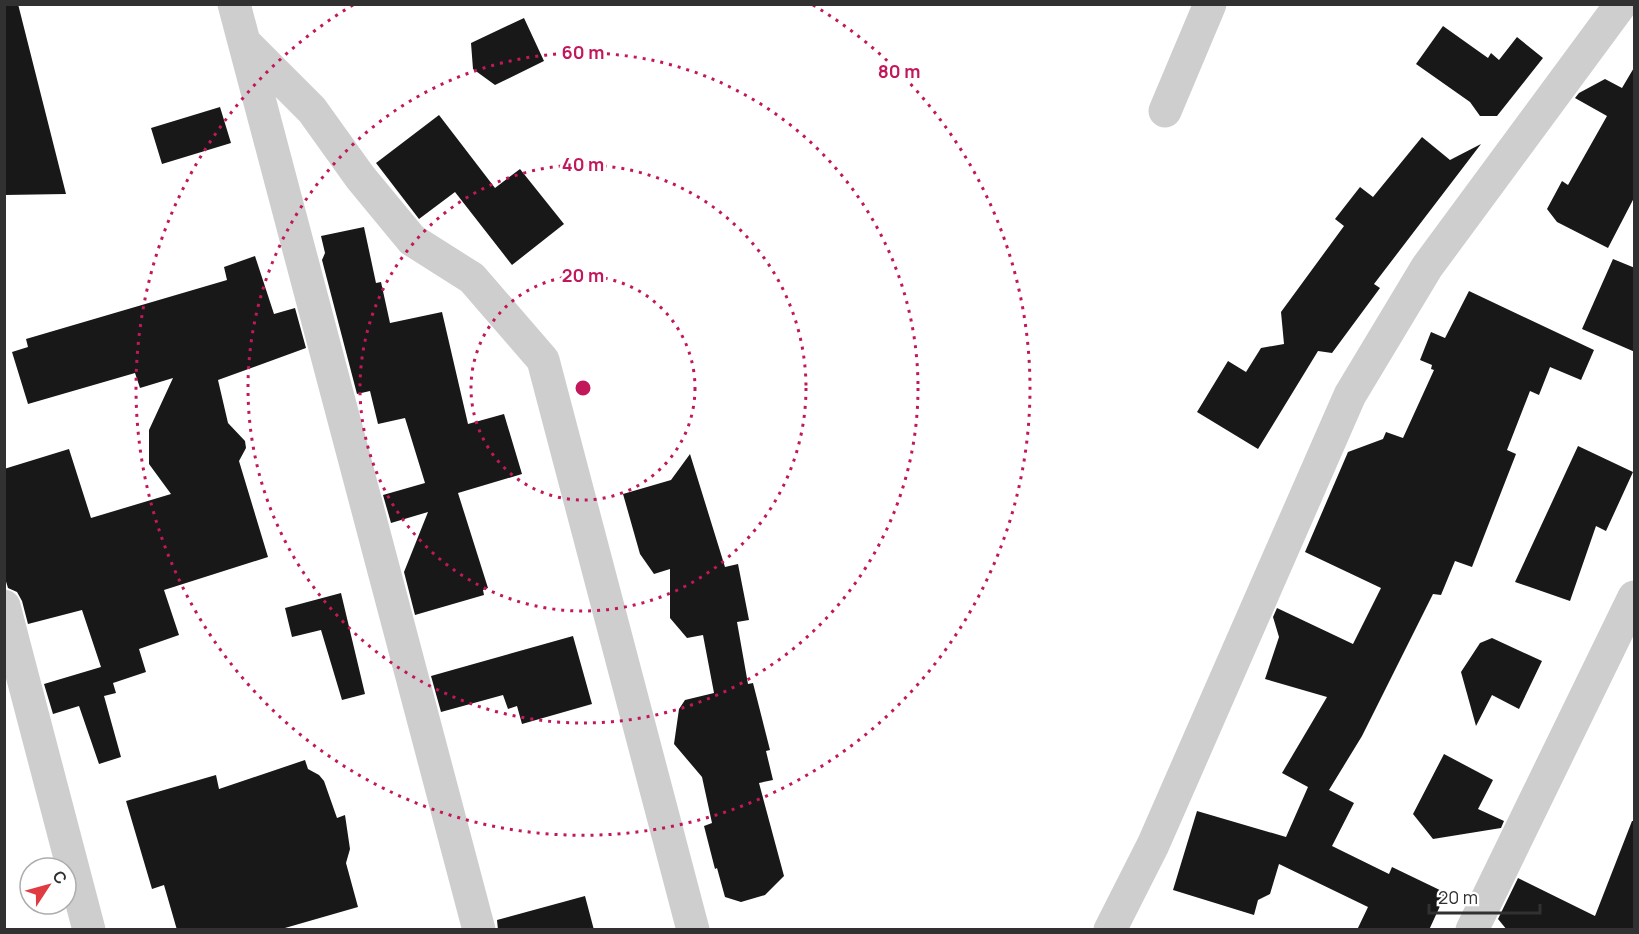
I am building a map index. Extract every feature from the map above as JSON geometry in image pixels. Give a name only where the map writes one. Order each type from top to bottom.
[{"type":"street","points":[[234,4],[479,930]]},
{"type":"street","points":[[1166,111],[1210,4]]},
{"type":"street","points":[[1110,930],[1153,845],[1350,395],[1427,267],[1621,4]]},
{"type":"street","points":[[244,42],[312,110],[360,177],[412,240],[472,278],[543,360],[693,930]]},
{"type":"street","points":[[1472,930],[1635,597]]},
{"type":"street","points":[[4,606],[89,930]]},
{"type":"building","points":[[4,4],[18,4],[66,194],[4,195]]},
{"type":"building","points":[[524,18],[544,61],[495,85],[473,69],[471,43]]},
{"type":"building","points":[[1443,26],[1488,58],[1491,53],[1499,60],[1517,37],[1543,58],[1497,116],[1480,116],[1470,102],[1416,64]]},
{"type":"building","points":[[1635,66],[1635,196],[1608,248],[1557,222],[1547,209],[1562,181],[1568,185],[1607,116],[1575,98],[1579,93],[1605,79],[1622,88]]},
{"type":"building","points":[[220,107],[231,143],[162,164],[151,128]]},
{"type":"building","points":[[439,115],[495,188],[520,169],[564,224],[512,265],[455,192],[419,219],[376,163]]},
{"type":"building","points":[[1422,137],[1450,160],[1481,144],[1374,284],[1380,288],[1332,353],[1318,351],[1258,449],[1197,412],[1228,361],[1246,372],[1261,348],[1284,344],[1281,312],[1344,226],[1335,219],[1360,187],[1373,197]]},
{"type":"building","points":[[364,227],[376,283],[381,282],[390,323],[442,312],[468,424],[504,414],[522,474],[458,493],[488,588],[483,590],[484,595],[415,615],[404,572],[428,512],[391,523],[383,495],[425,483],[405,418],[378,424],[370,391],[357,394],[322,260],[325,253],[321,236]]},
{"type":"building","points":[[255,256],[274,314],[295,308],[306,348],[218,380],[228,423],[245,441],[246,448],[239,461],[268,557],[164,590],[179,635],[139,649],[146,672],[113,683],[116,693],[104,696],[121,757],[99,764],[79,706],[53,714],[44,684],[101,667],[82,610],[28,624],[22,601],[17,592],[8,588],[4,575],[4,469],[69,449],[91,518],[171,494],[149,464],[149,430],[173,378],[140,388],[135,373],[28,404],[12,352],[28,347],[26,339],[227,280],[224,267]]},
{"type":"building","points":[[1613,259],[1635,268],[1635,352],[1582,329]]},
{"type":"building","points":[[1469,291],[1594,350],[1581,380],[1550,367],[1539,395],[1530,391],[1507,450],[1516,454],[1472,567],[1455,561],[1441,595],[1433,594],[1362,736],[1329,790],[1354,803],[1332,846],[1389,874],[1392,867],[1446,893],[1429,930],[1357,930],[1368,907],[1279,864],[1270,894],[1258,900],[1254,915],[1173,890],[1197,811],[1286,837],[1308,787],[1282,773],[1327,697],[1265,679],[1279,637],[1273,617],[1277,608],[1353,644],[1381,588],[1305,552],[1348,452],[1383,439],[1386,432],[1403,438],[1434,370],[1431,369],[1432,365],[1420,360],[1431,332],[1445,338]]},
{"type":"building","points":[[1578,446],[1633,472],[1606,531],[1596,526],[1570,601],[1515,582]]},
{"type":"building","points":[[690,454],[725,567],[738,564],[749,620],[737,622],[748,684],[753,683],[770,750],[766,751],[773,780],[759,783],[784,876],[765,895],[741,902],[725,897],[717,868],[715,869],[704,826],[712,823],[702,777],[674,744],[679,709],[685,700],[714,693],[703,635],[687,638],[670,618],[670,569],[654,574],[640,554],[623,494],[671,480]]},
{"type":"building","points":[[341,593],[365,694],[342,700],[321,630],[292,637],[285,608]]},
{"type":"building","points":[[573,636],[592,704],[522,724],[517,706],[508,709],[503,695],[441,712],[431,676]]},
{"type":"building","points":[[1492,638],[1542,661],[1519,709],[1492,695],[1476,726],[1461,672],[1480,643]]},
{"type":"building","points":[[1444,754],[1493,780],[1478,809],[1504,821],[1501,828],[1433,839],[1413,814]]},
{"type":"building","points":[[305,760],[308,769],[324,781],[337,818],[345,815],[350,849],[346,863],[358,907],[278,930],[177,930],[164,885],[152,889],[126,801],[216,775],[219,789]]},
{"type":"building","points":[[1632,821],[1635,821],[1635,930],[1507,930],[1498,919],[1518,878],[1595,916]]},
{"type":"building","points":[[585,896],[594,930],[498,930],[497,920]]}]
